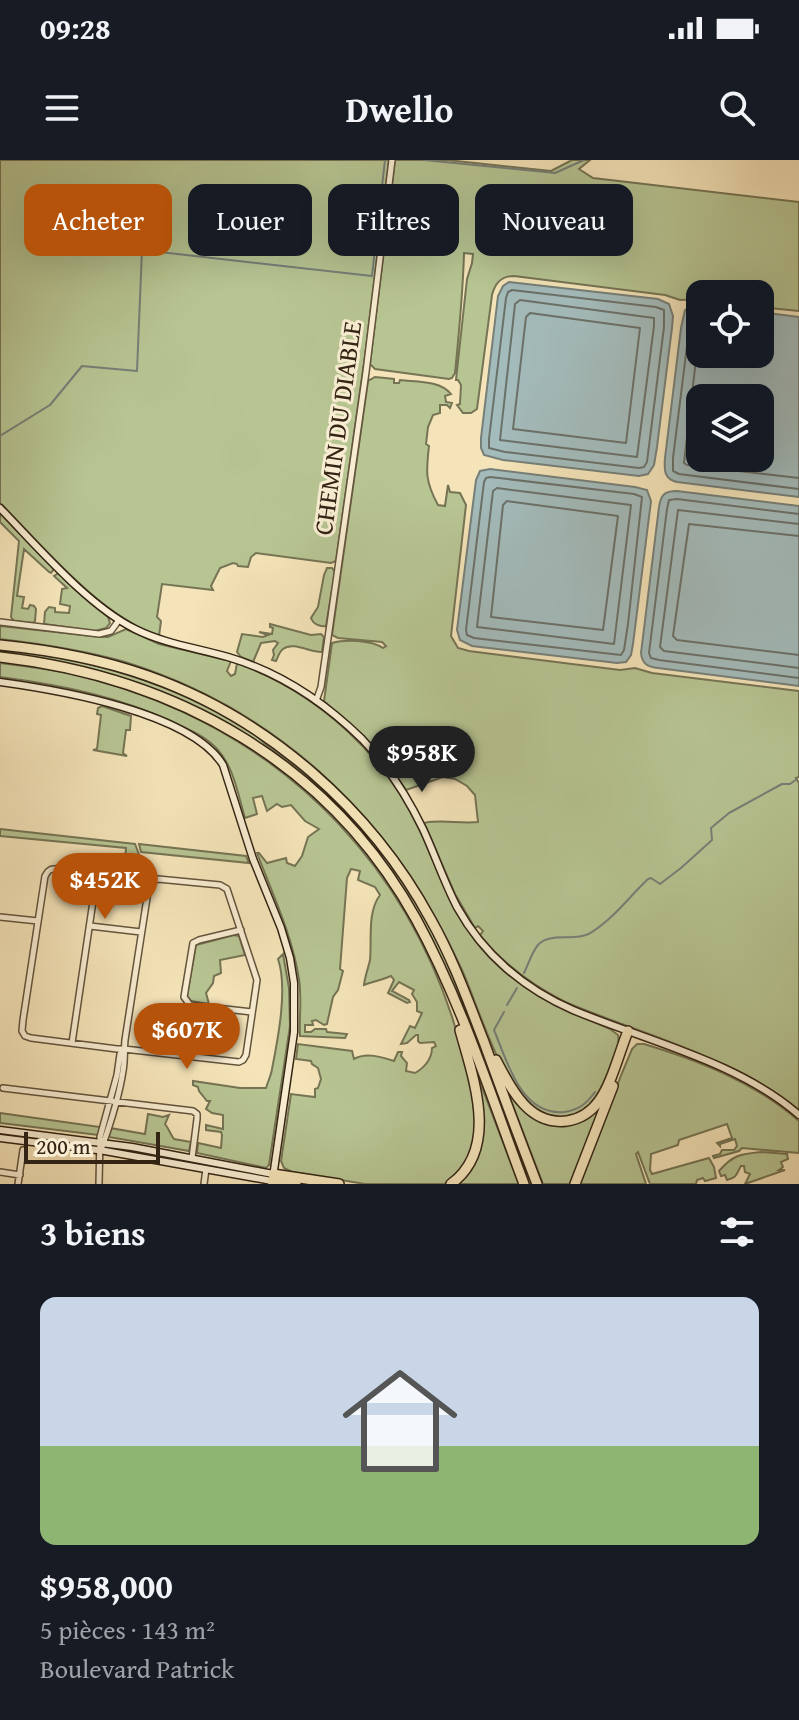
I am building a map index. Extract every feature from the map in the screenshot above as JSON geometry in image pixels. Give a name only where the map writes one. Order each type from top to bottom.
[{"type":"highway","points":[[0,645],[70,654],[161,681],[233,716],[264,735],[308,769],[360,818],[409,882],[447,951],[537,1184]]},
{"type":"highway","points":[[0,657],[71,668],[149,691],[215,721],[266,753],[333,809],[377,860],[414,916],[448,985],[524,1184]]},
{"type":"highway","points":[[448,985],[474,1084],[479,1125],[477,1147],[471,1163],[451,1184]]},
{"type":"highway","points":[[477,1026],[519,1100],[537,1115],[557,1121],[582,1117],[599,1101],[630,1032]]},
{"type":"highway","points":[[575,1184],[630,1032]]},
{"type":"highway","points":[[272,1180],[296,1184]]},
{"type":"highway","points":[[272,1180],[339,1184]]},
{"type":"street","name":"CHEMIN DU DIABLE","points":[[316,701],[320,693],[366,372],[392,160]]},
{"type":"street","points":[[0,508],[87,595],[119,620],[155,638],[250,665],[293,686],[365,742],[398,783],[472,931],[522,981],[553,1001],[743,1077],[799,1115]]},
{"type":"street","points":[[0,622],[99,634],[111,631],[119,620]]},
{"type":"street","points":[[0,682],[72,693],[131,710],[196,739],[221,762],[252,855],[281,928],[294,983],[294,1039],[272,1180]]},
{"type":"street","points":[[72,1043],[96,881],[89,873],[48,871],[22,1026],[24,1035],[30,1038],[72,1043],[124,1049],[236,1062],[246,1055],[257,980],[229,892],[223,886],[158,879],[151,881],[148,887],[124,1049],[123,1075],[100,1137],[99,1184]]},
{"type":"street","points":[[0,917],[38,921]]},
{"type":"street","points":[[90,926],[141,932]]},
{"type":"street","points":[[241,930],[193,943],[184,997],[187,1003],[193,1005],[252,1012]]},
{"type":"street","points":[[1,1088],[195,1112],[197,1119],[192,1158]]},
{"type":"street","points":[[0,1130],[192,1158],[272,1180]]},
{"type":"street","points":[[0,1138],[102,1145],[206,1169],[272,1180]]},
{"type":"street","points":[[18,1184],[23,1150]]},
{"type":"street","points":[[204,1184],[206,1169]]},
{"type":"street","points":[[0,1172],[20,1175]]},
{"type":"green space","points":[[0,160],[389,160],[386,184],[328,184],[328,256],[377,256],[336,561],[331,563],[256,553],[248,567],[233,563],[220,568],[211,586],[213,590],[162,584],[157,617],[161,621],[159,636],[136,626],[94,596],[0,503]]},
{"type":"green space","points":[[395,160],[447,160],[551,171],[572,160],[590,160],[579,169],[593,178],[799,202],[799,311],[774,308],[774,280],[686,280],[686,300],[680,300],[665,295],[506,277],[497,284],[492,295],[477,409],[463,413],[457,405],[460,404],[461,385],[456,380],[467,279],[473,254],[464,253],[458,343],[452,378],[375,369],[370,364],[383,256],[459,256],[459,184],[392,184]]},
{"type":"green space","points":[[375,377],[394,379],[394,383],[400,380],[434,384],[451,394],[445,396],[446,402],[452,403],[450,408],[440,405],[440,413],[433,415],[426,444],[429,446],[429,483],[438,505],[445,506],[448,485],[450,492],[460,493],[466,505],[451,636],[458,648],[799,691],[799,777],[796,778],[799,783],[799,1110],[773,1091],[716,1061],[565,1002],[508,964],[480,935],[483,931],[478,926],[475,928],[455,894],[424,823],[478,822],[475,795],[455,779],[443,777],[406,790],[358,732],[324,701],[332,643],[358,641],[383,648],[386,646],[382,642],[332,635],[368,381]]},
{"type":"green space","points":[[0,513],[54,569],[49,572],[24,549],[17,596],[24,597],[22,608],[28,609],[30,605],[36,609],[33,623],[14,621],[11,617],[19,541],[0,522]]},
{"type":"green space","points":[[327,568],[335,572],[326,626],[321,626],[311,618],[318,607]]},
{"type":"green space","points":[[59,573],[108,617],[110,623],[106,628],[95,631],[44,624],[45,612],[49,607],[55,608],[55,612],[69,613],[70,606],[60,604],[62,589],[67,588],[54,576]]},
{"type":"green space","points":[[270,624],[311,635],[321,634],[324,637],[322,652],[287,647],[280,652],[276,661],[272,660],[278,643],[275,641],[261,643],[253,662],[241,657],[237,652],[242,634],[263,637],[268,635],[259,632],[272,634]]},
{"type":"green space","points":[[0,626],[102,637],[126,629],[159,644],[231,661],[227,671],[231,676],[235,674],[237,663],[267,676],[323,710],[348,731],[390,780],[423,837],[459,916],[478,945],[503,970],[531,991],[618,1035],[616,1053],[594,1099],[586,1108],[566,1119],[539,1112],[526,1101],[503,1068],[462,970],[435,916],[403,866],[367,820],[327,779],[283,742],[234,710],[182,683],[110,658],[0,639]]},
{"type":"green space","points":[[0,649],[110,669],[162,687],[227,717],[248,729],[290,762],[358,824],[414,897],[436,937],[462,996],[533,1184],[527,1184],[449,982],[411,903],[389,872],[298,774],[250,737],[183,701],[112,675],[0,654]]},
{"type":"green space","points":[[0,663],[96,680],[166,705],[230,737],[288,777],[339,824],[382,878],[419,937],[447,1003],[468,1075],[475,1120],[472,1149],[457,1174],[444,1184],[365,1184],[292,1172],[284,1168],[281,1161],[291,1094],[315,1097],[315,1089],[321,1079],[318,1068],[311,1061],[296,1059],[298,1044],[352,1051],[354,1059],[369,1056],[394,1061],[398,1052],[402,1052],[401,1056],[407,1063],[406,1071],[415,1073],[427,1063],[432,1048],[436,1046],[434,1042],[420,1043],[418,1035],[401,1044],[410,1026],[415,1028],[422,1013],[417,1011],[417,1002],[412,994],[414,990],[399,982],[392,991],[409,1000],[407,1003],[388,993],[394,980],[391,976],[364,985],[370,960],[373,910],[380,895],[375,887],[358,880],[360,871],[351,869],[347,878],[340,969],[343,971],[338,990],[333,997],[327,1024],[316,1020],[312,1021],[313,1025],[305,1025],[305,1032],[326,1029],[327,1032],[347,1034],[345,1038],[300,1036],[296,963],[257,853],[267,863],[286,858],[287,863],[295,866],[308,837],[319,829],[305,821],[291,805],[282,807],[277,804],[267,811],[262,796],[253,798],[257,814],[245,818],[228,765],[209,741],[194,732],[113,699],[0,677]]},
{"type":"green space","points":[[102,706],[131,716],[123,753],[127,756],[93,750],[97,749],[101,715],[97,714]]},
{"type":"green space","points":[[0,829],[135,844],[148,879],[144,887],[123,880],[126,848],[0,836]]},
{"type":"green space","points":[[139,844],[246,856],[249,863],[141,852]]},
{"type":"green space","points":[[239,936],[245,955],[220,960],[221,973],[214,976],[206,993],[209,1004],[191,1001],[187,996],[196,945]]},
{"type":"green space","points":[[283,954],[289,988],[290,1026],[269,1165],[266,1168],[197,1153],[198,1143],[221,1148],[221,1132],[206,1130],[206,1125],[223,1129],[223,1115],[206,1109],[210,1101],[193,1085],[193,1081],[240,1088],[266,1088],[272,1072],[279,1029],[282,984],[278,959]]},
{"type":"green space","points":[[637,1044],[706,1066],[745,1084],[782,1107],[799,1121],[799,1153],[742,1148],[714,1158],[722,1150],[734,1150],[737,1146],[735,1139],[720,1146],[717,1143],[732,1138],[727,1124],[679,1140],[678,1145],[651,1154],[652,1174],[709,1158],[716,1178],[705,1181],[703,1178],[696,1184],[650,1184],[638,1152],[636,1154],[646,1184],[579,1184],[622,1073]]},
{"type":"green space","points":[[471,1059],[519,1184],[454,1184],[477,1154]]},
{"type":"green space","points":[[507,1087],[520,1104],[569,1123],[606,1093],[572,1184],[543,1184]]},
{"type":"green space","points":[[0,1113],[100,1127],[98,1135],[0,1123]]},
{"type":"green space","points":[[148,1114],[169,1115],[165,1124],[174,1139],[191,1142],[189,1151],[109,1137],[110,1128],[145,1134]]},
{"type":"green space","points":[[761,1152],[787,1154],[788,1159],[781,1162],[783,1167],[779,1170],[785,1170],[745,1184],[750,1174],[745,1172],[744,1166],[731,1179],[721,1176],[719,1171],[733,1158]]},
{"type":"water","points":[[509,282],[658,299],[669,304],[673,316],[672,328],[657,447],[654,465],[648,474],[639,476],[503,460],[484,455],[481,438],[498,296]]},
{"type":"water","points":[[686,309],[686,368],[774,368],[774,314],[799,317],[799,497],[677,482],[667,476],[665,458]]},
{"type":"water","points":[[490,469],[647,490],[651,501],[633,644],[626,662],[472,646],[460,640],[457,630],[476,480],[480,471]]},
{"type":"water","points":[[677,491],[799,506],[799,686],[654,668],[644,662],[641,653],[659,507],[664,494]]},
{"type":"waterway","points":[[0,436],[50,405],[82,366],[137,371],[142,250],[372,276],[385,160]]},
{"type":"waterway","points":[[424,160],[555,173],[584,160]]},
{"type":"waterway","points":[[524,973],[534,951],[543,941],[592,932],[648,879],[660,884],[681,868],[712,840],[711,828],[729,813],[797,779]]},
{"type":"waterway","points":[[507,1005],[517,988]]},
{"type":"waterway","points":[[504,1012],[494,1030],[511,1071],[526,1096],[549,1111],[564,1112],[582,1106],[595,1092]]}]
